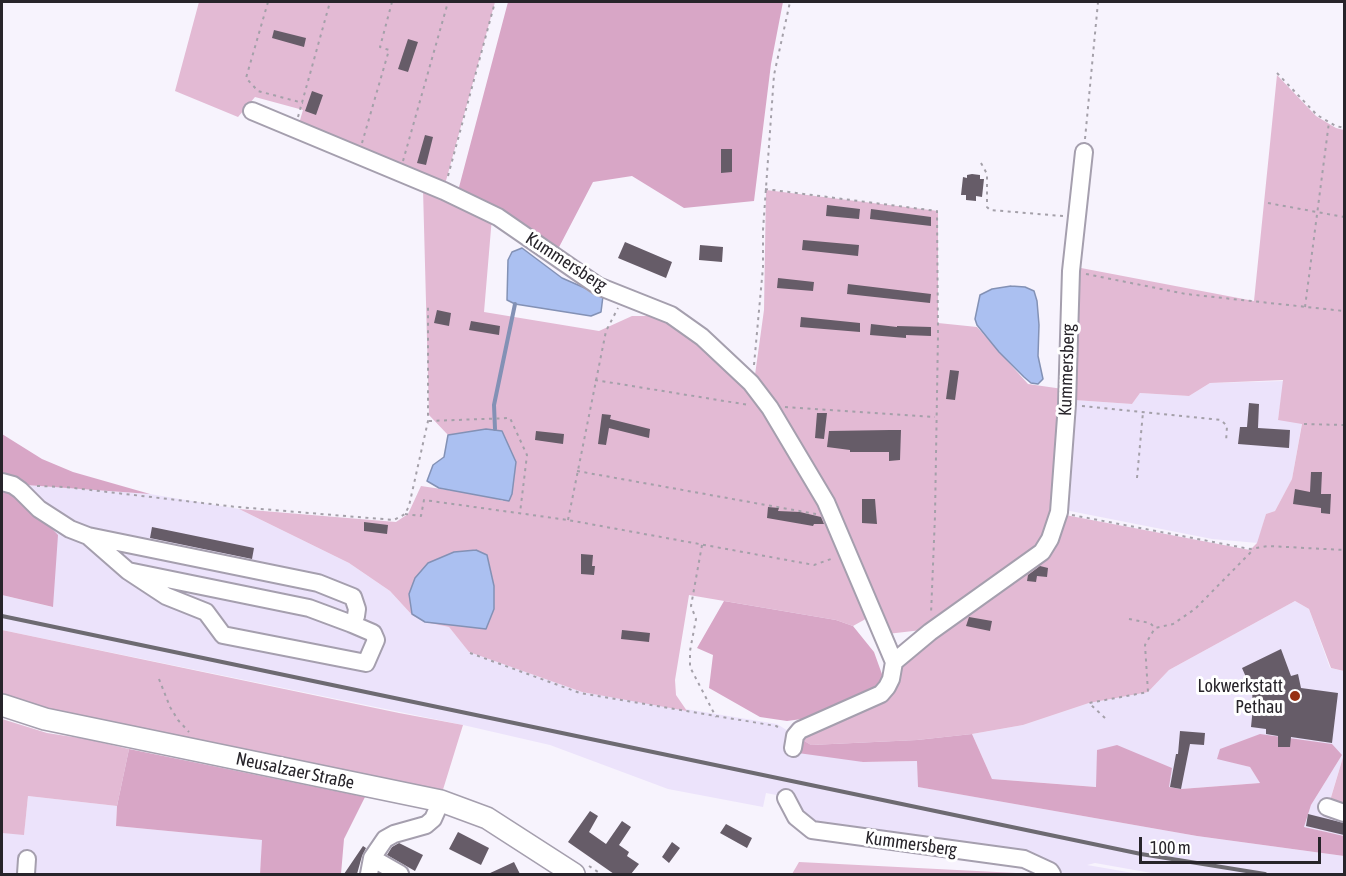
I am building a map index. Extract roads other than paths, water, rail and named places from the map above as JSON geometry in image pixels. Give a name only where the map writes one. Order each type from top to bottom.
[{"type":"main road","name":"Neusalzaer Straße","points":[[2,705],[45,719],[441,801],[471,810],[487,818],[564,872]]},
{"type":"street","name":"Kummersberg","points":[[252,111],[444,190],[498,217],[598,286],[671,315],[702,337],[751,383],[770,408],[833,517],[894,662],[1042,552],[1050,539],[1059,512],[1067,404],[1071,271],[1084,152]]},
{"type":"street","points":[[2,482],[13,485],[39,509],[70,529],[88,536],[318,583],[353,597],[357,616],[352,624]]},
{"type":"street","points":[[88,536],[128,571],[166,596],[206,612],[222,635],[366,663],[376,640],[373,633],[309,608],[128,571]]},
{"type":"street","points":[[882,631],[905,640],[926,636]]},
{"type":"street","points":[[794,742],[800,730],[881,694],[891,679],[894,662]]},
{"type":"street","name":"Kummersberg","points":[[786,798],[796,817],[812,831],[1024,859],[1051,873]]},
{"type":"street","points":[[400,874],[370,866],[385,839],[394,834],[426,825],[433,819],[441,801]]},
{"type":"street","points":[[1327,807],[1344,813]]},
{"type":"water","points":[[522,248],[562,278],[603,296],[601,312],[591,316],[515,304],[507,300],[508,260],[512,252]]},
{"type":"water","points":[[1011,286],[1025,287],[1034,291],[1037,301],[1038,356],[1043,379],[1038,384],[1031,383],[999,352],[977,325],[975,319],[980,295],[992,289]]},
{"type":"water","points":[[486,429],[502,431],[516,462],[509,501],[439,488],[427,481],[433,465],[444,457],[448,435]]},
{"type":"water","points":[[476,550],[487,555],[494,586],[494,609],[486,629],[425,622],[412,614],[409,594],[415,578],[428,563],[454,552]]},
{"type":"waterway","points":[[495,429],[494,405],[515,304]]},
{"type":"railway","points":[[2,616],[1141,854],[1265,874]]},
{"type":"place","name":"Lokwerkstatt Pethau","points":[[1295,696]]}]
